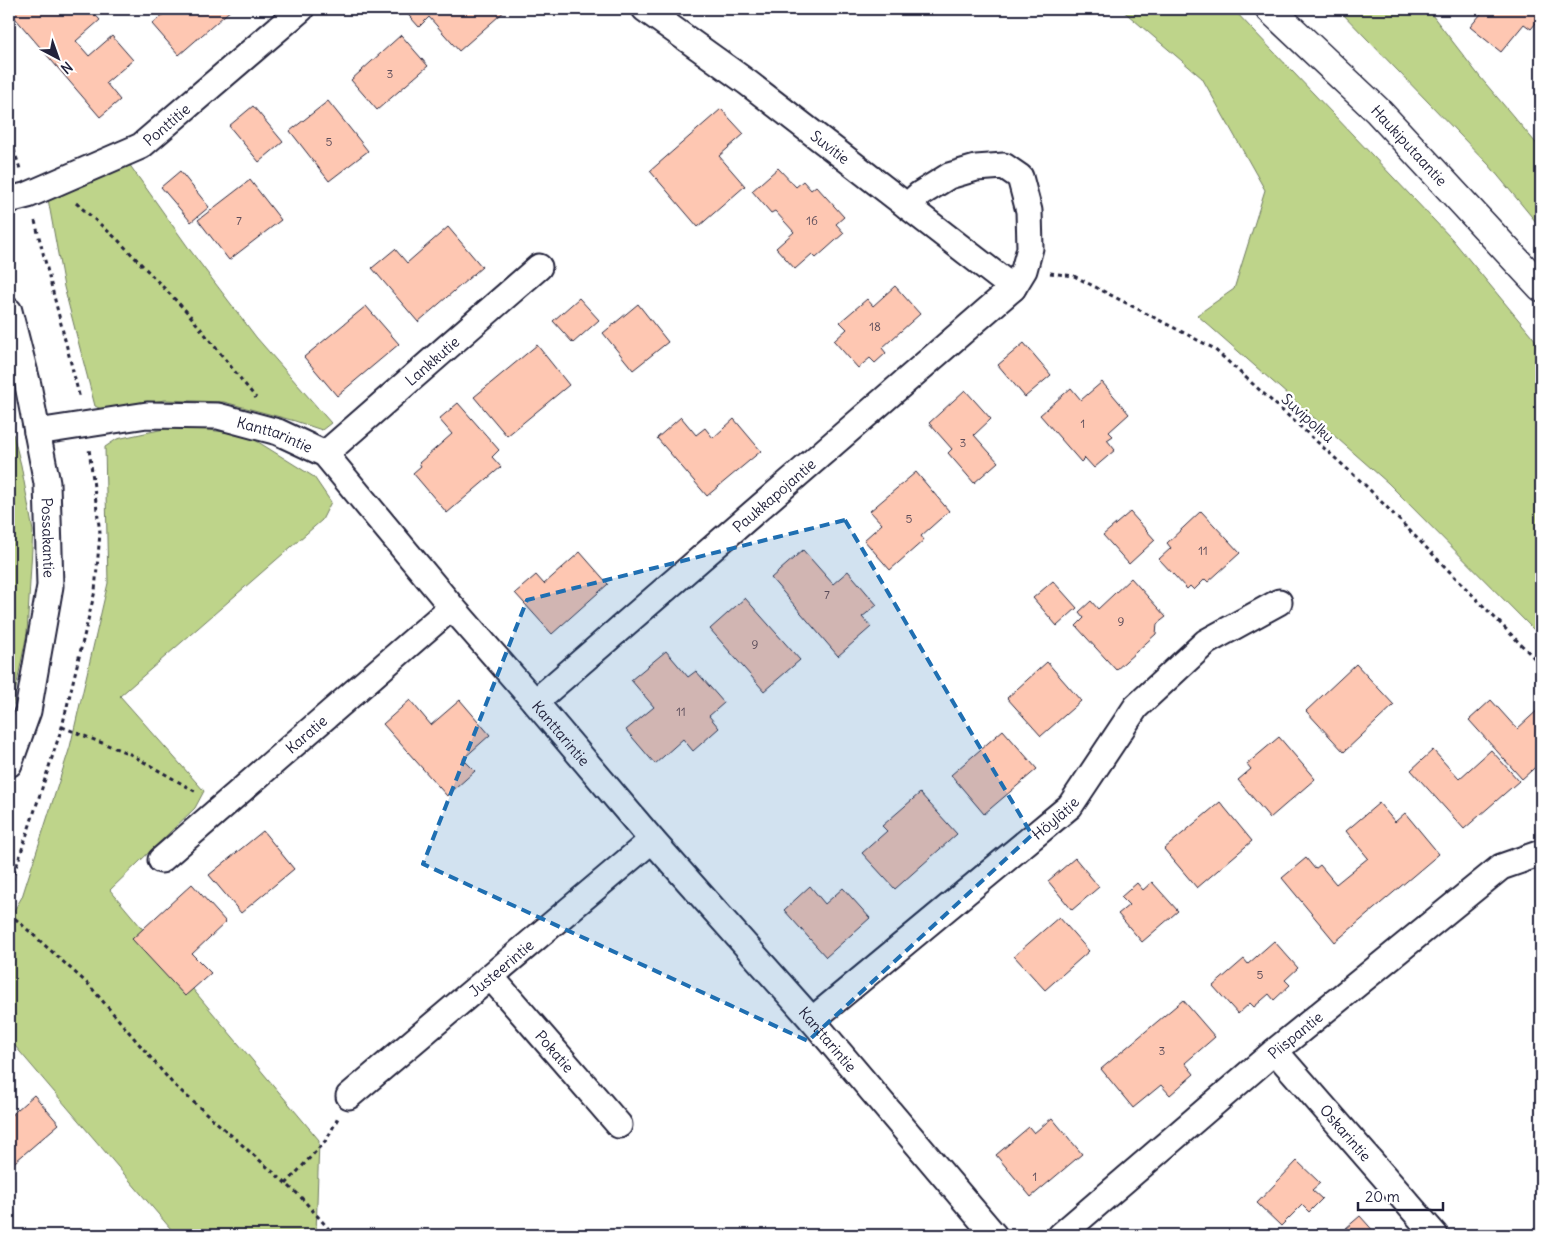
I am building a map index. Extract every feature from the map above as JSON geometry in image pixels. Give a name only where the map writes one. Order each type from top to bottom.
[{"type":"main road","name":"Haukiputaantie","points":[[1270,9],[1377,110],[1541,287]]},
{"type":"street","name":"Ponttitie","points":[[9,200],[28,195],[141,146],[301,9]]},
{"type":"street","name":"Suvitie","points":[[645,9],[748,83],[1013,288]]},
{"type":"street","points":[[907,206],[920,194],[949,176],[976,168],[1004,166],[1020,177],[1029,212],[1030,248],[1024,270],[1013,288]]},
{"type":"street","name":"Lankkutie","points":[[325,454],[539,267]]},
{"type":"street","name":"Paukkapojantie","points":[[536,702],[1013,288]]},
{"type":"street","name":"Possakantie","points":[[9,310],[28,385],[47,483],[50,586],[28,711],[9,764]]},
{"type":"street","name":"Kanttarintie","points":[[37,432],[147,415],[218,416],[278,432],[325,454],[452,607],[536,702],[652,840],[812,1020],[986,1232]]},
{"type":"street","name":"Höylätie","points":[[812,1020],[1070,806],[1136,707],[1206,642],[1279,602]]},
{"type":"street","name":"Karatie","points":[[161,860],[452,607]]},
{"type":"street","name":"Justeerintie","points":[[350,1096],[652,840]]},
{"type":"street","name":"Piispantie","points":[[1061,1235],[1276,1050],[1501,867],[1541,853]]},
{"type":"street","name":"Pokatie","points":[[491,978],[619,1125]]},
{"type":"street","name":"Oskarintie","points":[[1276,1050],[1435,1235]]},
{"type":"path","points":[[48,186],[76,202],[118,240],[188,313],[248,387],[278,432]]},
{"type":"path","name":"Suvipolku","points":[[1013,288],[1042,272],[1074,276],[1213,348],[1365,485],[1541,665]]},
{"type":"path","points":[[62,727],[130,754],[222,807]]},
{"type":"path","points":[[9,913],[89,985],[173,1084],[299,1195],[334,1235]]},
{"type":"path","points":[[286,1184],[327,1139],[350,1096]]},
{"type":"highlighted area","points":[[845,520],[1032,835],[808,1041],[423,864],[527,600]]},
{"type":"green space","points":[[1121,9],[1233,9],[1452,239],[1541,347],[1541,637],[1388,483],[1197,315],[1234,289],[1265,190],[1202,78]]},
{"type":"green space","points":[[1338,9],[1429,9],[1480,77],[1541,149],[1541,228],[1489,165]]},
{"type":"green space","points":[[129,164],[190,250],[256,337],[331,423],[322,430],[224,402],[165,400],[103,410],[95,406],[64,287],[48,199]]},
{"type":"green space","points":[[178,426],[247,435],[314,477],[331,502],[322,520],[120,696],[204,791],[195,808],[110,890],[319,1140],[316,1235],[176,1235],[9,1039],[9,919],[22,897],[70,747],[108,583],[105,447],[117,439]]},
{"type":"green space","points":[[13,434],[21,465],[33,531],[27,633],[9,723],[9,435]]},
{"type":"building","points":[[9,9],[90,9],[100,20],[76,41],[89,56],[112,36],[133,60],[106,83],[120,100],[100,117]]},
{"type":"building","points":[[163,9],[232,9],[179,55],[152,24],[166,12]]},
{"type":"building","points":[[403,9],[507,9],[459,51],[429,17],[419,27]]},
{"type":"building","points":[[1485,9],[1541,9],[1541,17],[1531,29],[1524,24],[1501,52],[1470,27]]},
{"type":"building","points":[[401,35],[428,66],[377,110],[351,80]]},
{"type":"building","points":[[328,101],[368,151],[329,181],[290,131]]},
{"type":"building","points":[[253,106],[283,142],[259,162],[229,126]]},
{"type":"building","points":[[721,109],[744,134],[719,156],[745,186],[698,227],[650,171]]},
{"type":"building","points":[[778,168],[796,187],[803,181],[811,190],[816,186],[844,217],[836,224],[844,233],[816,258],[812,254],[795,269],[776,248],[794,232],[775,211],[771,213],[752,191]]},
{"type":"building","points":[[180,171],[209,207],[191,222],[161,187]]},
{"type":"building","points":[[250,180],[281,220],[229,260],[198,220]]},
{"type":"building","points":[[448,227],[482,267],[418,322],[372,268],[395,249],[407,263]]},
{"type":"building","points":[[895,286],[920,314],[882,348],[886,353],[875,363],[870,358],[858,368],[834,341],[847,329],[840,322],[867,299],[873,306]]},
{"type":"building","points":[[579,298],[599,320],[573,343],[553,321]]},
{"type":"building","points":[[638,304],[668,342],[633,370],[603,333]]},
{"type":"building","points":[[366,306],[399,344],[337,396],[304,357]]},
{"type":"building","points":[[1024,343],[1051,375],[1025,397],[998,365]]},
{"type":"building","points":[[537,345],[569,385],[507,436],[474,397]]},
{"type":"building","points":[[1102,382],[1129,414],[1109,432],[1113,436],[1107,440],[1115,450],[1094,468],[1085,458],[1081,462],[1040,415],[1071,388],[1081,400]]},
{"type":"building","points":[[965,390],[991,419],[974,435],[998,462],[974,483],[948,453],[952,449],[929,423]]},
{"type":"building","points":[[458,403],[499,450],[492,457],[501,467],[447,513],[413,473],[421,466],[419,463],[452,434],[439,419]]},
{"type":"building","points":[[681,417],[696,435],[705,428],[713,438],[734,419],[761,451],[707,496],[657,438]]},
{"type":"building","points":[[916,472],[949,511],[921,536],[924,540],[890,570],[864,540],[882,524],[870,511]]},
{"type":"building","points":[[1201,511],[1240,553],[1208,582],[1205,579],[1194,590],[1190,586],[1187,589],[1159,559],[1171,548],[1167,543]]},
{"type":"building","points":[[1130,512],[1155,540],[1129,564],[1103,535]]},
{"type":"building","points":[[803,550],[833,584],[848,571],[877,605],[862,617],[871,627],[838,656],[771,578]]},
{"type":"building","points":[[580,552],[608,584],[552,634],[515,593],[536,575],[544,584]]},
{"type":"building","points":[[1131,578],[1166,617],[1157,624],[1156,634],[1116,670],[1076,626],[1084,618],[1079,612],[1091,601],[1098,609]]},
{"type":"building","points":[[1053,581],[1077,608],[1057,626],[1033,598]]},
{"type":"building","points":[[745,598],[800,660],[764,691],[710,629]]},
{"type":"building","points":[[666,651],[688,677],[696,671],[724,703],[709,716],[719,728],[693,751],[683,739],[655,764],[626,730],[654,707],[631,680]]},
{"type":"building","points":[[1047,662],[1081,701],[1041,736],[1007,698]]},
{"type":"building","points":[[1356,664],[1394,705],[1344,752],[1306,711]]},
{"type":"building","points":[[410,700],[431,725],[460,700],[490,735],[463,759],[475,771],[447,796],[383,724]]},
{"type":"building","points":[[1491,700],[1517,729],[1541,707],[1541,762],[1522,779],[1469,720]]},
{"type":"building","points":[[1003,730],[1037,769],[984,814],[951,775]]},
{"type":"building","points":[[1279,737],[1315,779],[1270,818],[1238,780],[1251,769],[1247,764]]},
{"type":"building","points":[[1433,750],[1459,779],[1491,750],[1519,781],[1464,829],[1411,770]]},
{"type":"building","points":[[920,793],[957,834],[895,889],[862,853],[887,831],[882,826]]},
{"type":"building","points":[[1220,802],[1252,841],[1197,888],[1164,849]]},
{"type":"building","points":[[1379,803],[1395,822],[1405,813],[1439,854],[1335,942],[1282,878],[1306,858],[1315,869],[1320,865],[1336,884],[1368,858],[1346,831]]},
{"type":"building","points":[[263,831],[294,869],[241,913],[209,875]]},
{"type":"building","points":[[1075,858],[1099,887],[1072,910],[1048,881]]},
{"type":"building","points":[[1152,882],[1178,911],[1142,942],[1118,914],[1129,905],[1121,897],[1137,883],[1143,890]]},
{"type":"building","points":[[192,884],[226,922],[192,954],[211,973],[185,996],[132,939]]},
{"type":"building","points":[[810,886],[825,904],[843,888],[870,918],[826,957],[784,910]]},
{"type":"building","points":[[1059,917],[1089,951],[1045,990],[1014,956]]},
{"type":"building","points":[[1274,941],[1298,968],[1285,980],[1290,985],[1274,1000],[1269,994],[1254,1007],[1250,1003],[1238,1014],[1213,986],[1244,959],[1248,964]]},
{"type":"building","points":[[1183,1000],[1215,1037],[1185,1063],[1194,1074],[1170,1095],[1161,1085],[1133,1108],[1101,1069]]},
{"type":"building","points":[[34,1095],[59,1124],[9,1167],[9,1117]]},
{"type":"building","points":[[1052,1118],[1082,1154],[1031,1197],[996,1155],[1029,1127],[1034,1133]]},
{"type":"building","points":[[1297,1161],[1320,1183],[1312,1190],[1322,1199],[1309,1212],[1302,1205],[1281,1226],[1257,1203]]},
{"type":"building","points":[[1360,1216],[1377,1235],[1338,1235]]}]
